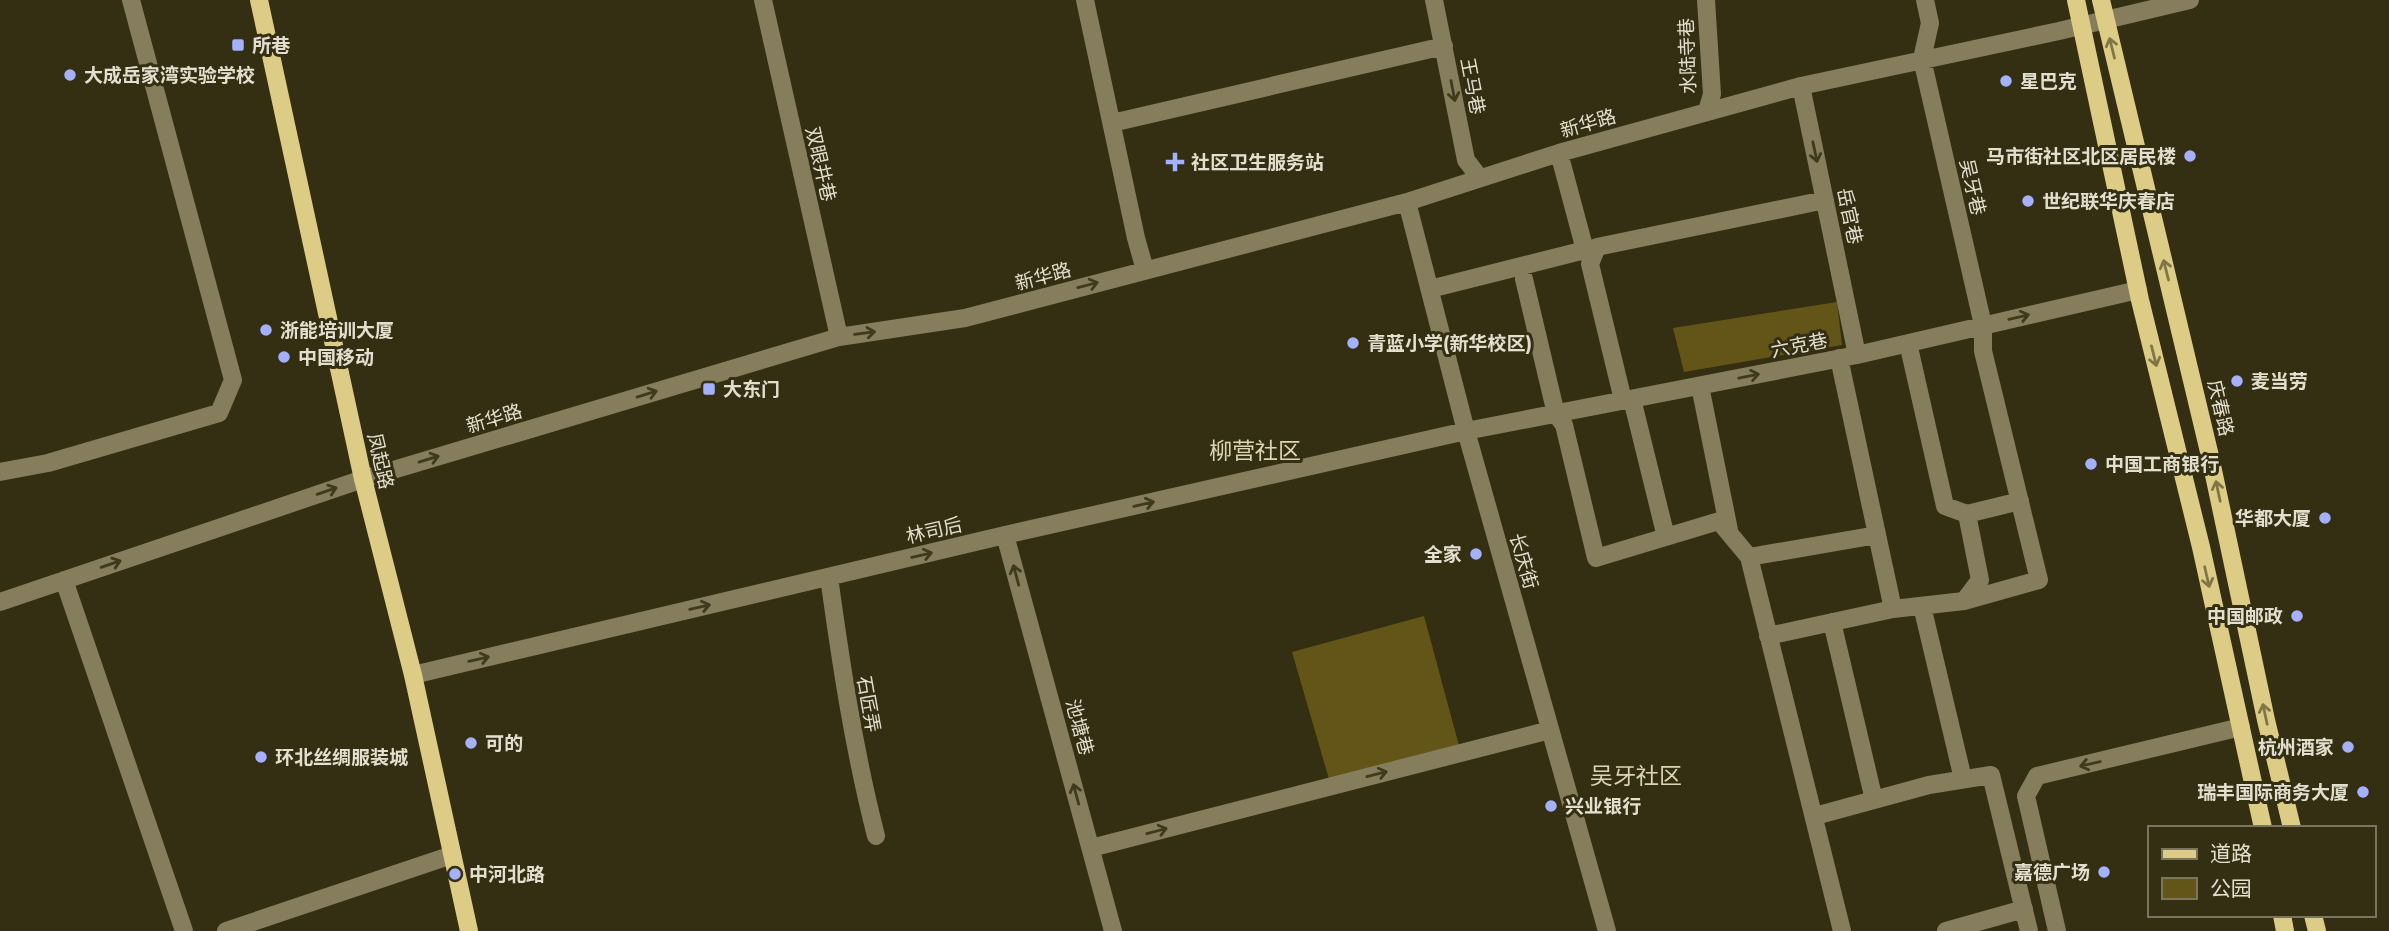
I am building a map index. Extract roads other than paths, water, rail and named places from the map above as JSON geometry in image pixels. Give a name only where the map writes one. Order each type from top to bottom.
[{"type":"main road","name":"凤起路","points":[[259,0],[363,479],[413,675],[469,931]]},
{"type":"main road","points":[[2076,0],[2138,290],[2201,547],[2263,826]]},
{"type":"main road","name":"庆春路","points":[[2101,0],[2207,443],[2292,826]]},
{"type":"street","points":[[0,472],[48,463],[219,413],[233,380],[131,0]]},
{"type":"street","name":"双眼井巷","points":[[763,0],[839,337]]},
{"type":"street","points":[[1086,0],[1136,239],[1145,270]]},
{"type":"street","name":"王马巷","points":[[1434,0],[1466,160],[1479,177]]},
{"type":"street","name":"水陆寺巷","points":[[1706,0],[1712,94],[1707,111]]},
{"type":"street","points":[[1922,58],[1930,23],[1925,0]]},
{"type":"street","name":"新华路","points":[[0,602],[363,479],[839,337],[965,318],[1407,202],[1559,153],[1801,86],[2190,0]]},
{"type":"street","points":[[1112,123],[1444,46]]},
{"type":"street","name":"吴牙巷","points":[[1922,58],[1983,326],[1983,351],[2039,580],[1964,601]]},
{"type":"street","name":"岳官巷","points":[[1801,86],[1857,355]]},
{"type":"street","points":[[1430,289],[1585,250],[1559,153]]},
{"type":"street","points":[[1666,537],[1590,264],[1597,247],[1825,200]]},
{"type":"street","name":"长庆街","points":[[1407,202],[1466,432],[1607,931]]},
{"type":"street","points":[[1524,279],[1556,414],[1564,425],[1596,558],[1719,521],[1749,557],[1842,931]]},
{"type":"street","name":"六克巷","points":[[1466,432],[1857,355],[2138,290]]},
{"type":"street","points":[[1908,343],[1945,506],[1967,514],[2020,501]]},
{"type":"street","points":[[1839,358],[1893,609]]},
{"type":"street","points":[[1700,386],[1729,530]]},
{"type":"street","name":"林司后","points":[[413,675],[1005,535],[1466,432]]},
{"type":"street","points":[[1768,636],[1893,609],[1964,601],[1980,580],[1967,514]]},
{"type":"street","name":"池塘巷","points":[[1005,535],[1113,931]]},
{"type":"street","points":[[1749,557],[1877,535]]},
{"type":"street","name":"石匠弄","points":[[829,577],[846,698],[876,836]]},
{"type":"street","points":[[64,580],[184,931]]},
{"type":"street","points":[[1922,606],[1963,779]]},
{"type":"street","points":[[1832,622],[1874,800]]},
{"type":"street","points":[[2057,931],[2026,796],[2037,776],[2241,727]]},
{"type":"street","points":[[1091,849],[1550,730]]},
{"type":"street","points":[[1815,816],[1929,785],[1991,775],[2029,931]]},
{"type":"street","points":[[226,931],[452,855]]},
{"type":"street","points":[[1946,931],[2024,909]]},
{"type":"place","name":"所巷","points":[[238,45]]},
{"type":"place","name":"大成岳家湾实验学校","points":[[70,75]]},
{"type":"place","name":"星巴克","points":[[2006,81]]},
{"type":"place","name":"马市街社区北区居民楼","points":[[2190,156]]},
{"type":"place","name":"社区卫生服务站","points":[[1175,162]]},
{"type":"place","name":"世纪联华庆春店","points":[[2028,201]]},
{"type":"place","name":"浙能培训大厦","points":[[266,330]]},
{"type":"place","name":"青蓝小学(新华校区)","points":[[1353,343]]},
{"type":"place","name":"中国移动","points":[[284,357]]},
{"type":"place","name":"麦当劳","points":[[2237,381]]},
{"type":"place","name":"大东门","points":[[709,389]]},
{"type":"place","name":"中国工商银行","points":[[2091,464]]},
{"type":"place","name":"华都大厦","points":[[2325,518]]},
{"type":"place","name":"全家","points":[[1476,554]]},
{"type":"place","name":"中国邮政","points":[[2297,616]]},
{"type":"place","name":"可的","points":[[471,743]]},
{"type":"place","name":"杭州酒家","points":[[2348,747]]},
{"type":"place","name":"环北丝绸服装城","points":[[261,757]]},
{"type":"place","name":"瑞丰国际商务大厦","points":[[2363,792]]},
{"type":"place","name":"兴业银行","points":[[1551,806]]},
{"type":"place","name":"嘉德广场","points":[[2104,872]]},
{"type":"place","name":"中河北路","points":[[455,874]]},
{"type":"district","name":"柳营社区","points":[[1255,451]]},
{"type":"district","name":"吴牙社区","points":[[1636,776]]}]
